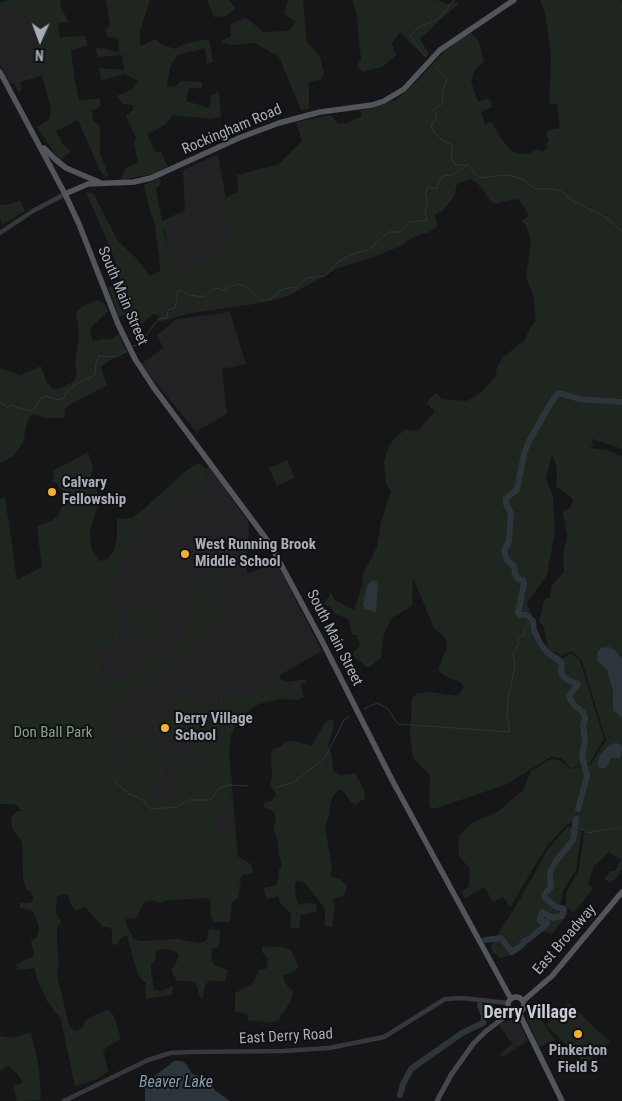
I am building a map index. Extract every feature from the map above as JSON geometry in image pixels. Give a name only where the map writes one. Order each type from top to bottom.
[{"type":"main road","name":"Rockingham Road","points":[[65,194],[83,185],[134,182],[151,178],[239,138],[279,123],[320,112],[378,104],[404,89],[440,50],[514,0]]},
{"type":"main road","points":[[0,72],[65,194]]},
{"type":"main road","points":[[35,136],[51,156],[63,166],[101,183]]},
{"type":"main road","name":"South Main Street","points":[[65,194],[79,224],[118,324],[135,359],[154,388],[270,544],[322,641],[368,734],[483,947],[510,1001]]},
{"type":"main road","name":"East Broadway","points":[[522,1001],[552,976],[622,892]]},
{"type":"main road","points":[[511,1012],[508,1008],[510,1001],[517,998],[522,1001],[524,1007],[519,1013]]},
{"type":"main road","points":[[437,1101],[469,1049],[485,1032],[511,1012],[519,1013]]},
{"type":"main road","points":[[519,1013],[562,1101]]},
{"type":"street","points":[[0,233],[33,210],[65,194]]},
{"type":"street","name":"East Derry Road","points":[[64,1101],[163,1055],[180,1052],[257,1052],[329,1048],[373,1040],[389,1034],[445,999],[510,1001]]},
{"type":"shaded area","points":[[12,0],[37,0],[61,65],[10,84],[0,64],[0,5]]},
{"type":"shaded area","points":[[218,154],[239,272],[173,286],[163,221],[185,210],[183,170]]},
{"type":"shaded area","points":[[230,312],[246,364],[222,369],[227,414],[196,432],[141,364],[163,348],[157,335],[177,319]]},
{"type":"shaded area","name":"Derry Village School","points":[[209,466],[249,523],[247,573],[277,564],[322,651],[279,676],[283,690],[300,682],[304,698],[218,700],[232,786],[241,890],[130,901],[95,642],[120,640],[114,585],[128,535]]},
{"type":"shaded area","points":[[511,1019],[519,1022],[528,1041],[502,1057],[499,1054],[512,1044],[499,1025]]},
{"type":"green space","points":[[7,0],[60,0],[61,8],[69,22],[58,23],[60,37],[85,36],[88,45],[71,51],[75,81],[79,101],[99,98],[101,106],[92,111],[93,120],[100,127],[100,154],[108,173],[107,178],[101,173],[78,120],[56,131],[62,143],[71,151],[60,161],[37,127],[49,120],[51,108],[42,76],[20,82],[22,89],[19,93],[12,81],[43,69],[43,46],[36,30],[17,3],[0,10],[0,3]]},
{"type":"green space","points":[[106,0],[150,0],[140,31],[140,45],[155,39],[161,44],[175,49],[184,44],[209,39],[213,62],[207,64],[205,48],[178,55],[170,67],[167,85],[174,87],[181,81],[202,82],[202,88],[189,88],[186,101],[210,108],[211,95],[219,92],[221,117],[210,119],[173,115],[166,124],[148,134],[156,153],[161,151],[168,167],[153,174],[120,180],[127,167],[138,163],[134,143],[136,138],[126,116],[133,110],[133,105],[123,104],[116,96],[131,90],[138,81],[125,74],[101,80],[99,68],[124,70],[122,55],[98,57],[95,47],[118,52],[119,38],[108,37],[105,30],[110,26]]},
{"type":"green space","points":[[207,0],[228,0],[236,8],[226,16],[214,17]]},
{"type":"green space","points":[[288,0],[303,0],[307,43],[319,55],[324,72],[322,79],[309,82],[309,108],[301,110],[279,57],[255,43],[232,45],[220,42],[231,36],[230,24],[246,18],[264,32],[288,31],[296,22],[284,14]]},
{"type":"green space","points":[[352,0],[437,0],[447,4],[460,2],[420,39],[429,53],[426,58],[400,32],[392,43],[396,55],[382,67],[363,72],[357,66],[361,59],[356,11]]},
{"type":"green space","points":[[540,0],[621,0],[622,3],[622,449],[592,439],[593,445],[590,448],[611,451],[622,457],[622,869],[615,880],[610,882],[604,879],[611,871],[615,871],[621,860],[609,852],[594,866],[588,884],[592,887],[592,890],[574,912],[566,907],[566,893],[579,870],[584,831],[576,823],[567,824],[547,846],[510,907],[503,897],[492,902],[485,887],[465,898],[461,892],[469,886],[470,869],[459,856],[458,837],[471,823],[499,811],[523,790],[531,771],[551,759],[559,760],[571,769],[591,764],[606,740],[582,661],[571,651],[562,656],[548,649],[544,627],[539,622],[544,600],[550,597],[552,585],[564,572],[563,555],[567,537],[563,512],[570,508],[573,500],[556,487],[556,465],[552,455],[546,478],[553,497],[555,530],[547,575],[527,603],[540,638],[548,650],[563,658],[571,653],[580,661],[604,739],[590,763],[571,768],[561,758],[551,757],[505,785],[434,809],[430,807],[430,775],[413,758],[410,735],[412,698],[418,693],[431,692],[458,696],[464,687],[461,683],[443,675],[438,670],[446,649],[446,638],[434,628],[413,578],[412,606],[392,618],[384,634],[381,658],[368,668],[354,657],[353,652],[360,646],[357,635],[352,635],[348,619],[335,614],[330,607],[324,604],[331,593],[335,600],[354,610],[363,583],[362,576],[377,547],[381,522],[391,491],[386,485],[384,462],[389,446],[394,439],[405,429],[416,431],[420,429],[435,411],[427,404],[429,399],[437,393],[442,399],[467,401],[480,393],[497,375],[495,371],[504,356],[524,341],[530,328],[536,321],[533,294],[526,277],[531,241],[526,225],[521,221],[529,216],[520,201],[516,199],[493,204],[478,184],[470,179],[457,184],[454,197],[442,211],[435,215],[437,227],[411,238],[401,246],[338,268],[290,295],[268,302],[191,313],[159,322],[159,315],[153,314],[142,324],[134,326],[129,313],[119,317],[108,287],[122,283],[111,250],[86,192],[93,193],[118,241],[135,257],[150,276],[160,271],[154,220],[150,212],[144,185],[160,178],[161,184],[156,189],[162,221],[180,213],[183,218],[163,230],[171,266],[179,270],[202,261],[228,243],[231,237],[221,210],[224,206],[221,200],[238,192],[237,175],[279,164],[302,141],[296,122],[331,115],[338,124],[347,123],[362,116],[360,111],[396,100],[445,51],[471,33],[479,41],[484,61],[474,71],[471,81],[478,102],[488,98],[491,101],[492,107],[481,112],[485,124],[492,122],[503,141],[512,151],[519,154],[528,154],[538,149],[543,152],[547,148],[546,144],[549,139],[546,135],[548,130],[560,128],[557,104],[549,104],[551,54],[545,13]]},
{"type":"green space","points":[[20,200],[25,211],[2,225],[0,205],[11,204]]},
{"type":"green space","points":[[97,300],[104,303],[108,312],[92,326],[90,332],[93,341],[111,340],[119,333],[127,353],[116,356],[101,367],[107,385],[71,404],[65,409],[64,418],[46,418],[32,414],[27,422],[23,443],[13,456],[0,463],[0,368],[20,375],[41,366],[47,383],[54,390],[66,386],[75,380],[79,333],[76,312],[81,307]]},
{"type":"green space","name":"Don Ball Park","points":[[88,452],[93,469],[89,484],[97,490],[99,501],[90,530],[91,548],[99,561],[108,559],[114,550],[117,538],[117,519],[132,518],[138,514],[187,470],[197,464],[201,464],[206,470],[206,480],[199,487],[190,494],[161,509],[133,534],[114,584],[116,603],[120,613],[120,641],[96,646],[102,665],[102,676],[106,682],[124,677],[138,661],[148,662],[174,649],[183,642],[190,617],[190,593],[226,564],[228,576],[215,584],[213,590],[218,597],[224,622],[204,638],[179,665],[165,666],[129,699],[110,713],[107,721],[109,739],[113,753],[124,772],[139,777],[145,776],[162,758],[174,757],[167,766],[166,776],[153,782],[146,790],[152,796],[161,799],[180,787],[192,795],[172,767],[180,760],[191,758],[202,759],[212,763],[210,756],[198,751],[194,742],[194,735],[215,717],[220,697],[247,696],[277,677],[287,682],[305,679],[306,682],[300,684],[300,700],[280,699],[259,704],[240,717],[231,735],[229,753],[232,783],[230,796],[234,814],[232,817],[225,812],[219,813],[215,823],[218,831],[226,832],[233,828],[237,856],[251,864],[253,873],[243,875],[238,883],[239,898],[232,902],[230,922],[214,922],[210,913],[211,902],[206,898],[165,901],[161,903],[145,902],[137,918],[126,919],[126,924],[134,939],[141,941],[177,939],[200,943],[207,940],[209,929],[220,930],[219,947],[212,949],[211,958],[214,965],[228,970],[225,982],[210,980],[205,985],[203,997],[200,997],[196,984],[190,981],[177,981],[171,970],[179,955],[174,951],[162,949],[156,952],[155,960],[151,965],[154,989],[161,991],[173,986],[172,995],[147,1000],[145,992],[146,983],[137,972],[127,935],[121,938],[117,945],[112,944],[112,930],[108,927],[103,927],[85,907],[75,911],[68,895],[57,896],[56,912],[61,922],[57,929],[59,962],[57,975],[69,1025],[74,1031],[82,1028],[85,1021],[108,1010],[114,1016],[121,1039],[107,1047],[103,1052],[108,1072],[97,1079],[75,1086],[60,1016],[47,1001],[34,968],[17,970],[16,964],[34,956],[31,940],[37,938],[39,927],[33,911],[20,908],[20,903],[33,901],[31,892],[26,890],[23,877],[22,843],[12,828],[11,817],[17,811],[21,811],[18,806],[13,804],[0,804],[0,499],[5,496],[17,580],[42,567],[37,526],[52,521],[59,514],[64,500],[62,490],[56,483],[51,482],[54,475],[53,471]]},
{"type":"green space","points":[[287,460],[295,478],[277,486],[269,468]]},
{"type":"green space","points":[[132,606],[169,616],[161,643],[124,632]]},
{"type":"green space","points":[[179,695],[210,706],[206,719],[174,708]]},
{"type":"green space","points":[[161,713],[188,717],[185,730],[181,736],[166,740],[157,739]]},
{"type":"green space","points":[[334,720],[328,745],[332,757],[333,770],[340,775],[355,773],[364,790],[365,798],[355,805],[340,789],[333,796],[325,827],[332,868],[330,876],[341,880],[347,885],[344,896],[332,899],[335,906],[332,927],[325,926],[325,909],[311,890],[305,883],[297,881],[295,886],[296,899],[299,905],[307,903],[316,904],[317,911],[301,915],[299,928],[290,928],[291,913],[281,905],[278,897],[266,899],[264,888],[275,886],[278,881],[278,872],[282,866],[278,852],[278,841],[273,829],[276,821],[275,814],[263,807],[264,803],[272,801],[276,795],[270,784],[272,776],[271,757],[273,749],[281,747],[286,742],[294,741],[312,746],[326,721]]},
{"type":"green space","points":[[130,736],[150,740],[165,755],[136,776],[115,744]]},
{"type":"green space","points":[[567,827],[575,827],[582,830],[576,870],[563,891],[560,907],[568,913],[552,934],[542,931],[518,952],[501,958],[493,953],[491,946],[548,849]]},
{"type":"green space","points":[[262,946],[282,947],[291,950],[299,967],[293,972],[283,975],[285,983],[293,992],[291,1001],[278,1020],[270,1023],[248,1020],[247,1014],[235,1011],[235,993],[252,984],[259,970],[266,969],[268,958],[262,952]]},
{"type":"green space","name":"Pinkerton Field 5","points":[[569,1003],[610,1042],[586,1064],[546,1025]]},
{"type":"green space","points":[[530,1004],[555,1040],[539,1047],[527,1019],[527,1009]]},
{"type":"green space","points":[[31,1032],[39,1068],[41,1100],[17,1101],[13,1085],[19,1085],[23,1082],[16,1072],[8,1066],[0,1071],[0,1036],[13,1038]]},
{"type":"water","points":[[373,580],[377,582],[378,586],[376,612],[365,609],[363,605],[367,585]]},
{"type":"water","points":[[609,647],[615,650],[622,659],[622,718],[613,710],[613,691],[607,670],[597,661],[597,653],[601,648]]},
{"type":"water","points":[[620,744],[622,747],[621,756],[619,758],[611,758],[607,766],[600,768],[597,765],[600,755],[609,745]]},
{"type":"water","name":"Beaver Lake","points":[[174,1061],[182,1061],[192,1074],[203,1077],[216,1091],[230,1101],[145,1101],[145,1085]]},
{"type":"waterway","points":[[426,57],[410,36],[419,27],[438,19],[454,0]]},
{"type":"waterway","points":[[435,66],[447,80],[442,92],[443,103],[433,110],[437,114],[431,126],[433,131],[442,140],[453,145],[451,156],[455,165],[468,165],[480,178],[505,175],[517,177],[535,189],[562,191],[571,200],[609,219],[622,232]]},
{"type":"waterway","points":[[132,346],[138,345],[143,340],[158,319],[167,318],[168,310],[175,308],[178,291],[204,297],[211,290],[217,288],[224,291],[237,284],[245,286],[261,300],[271,299],[279,291],[297,287],[307,278],[325,276],[338,262],[355,253],[369,250],[388,232],[401,232],[409,222],[427,220],[425,209],[428,205],[425,194],[428,187],[437,189],[439,181],[443,176],[452,175],[468,165]]},
{"type":"waterway","points":[[0,402],[7,407],[12,405],[31,411],[40,399],[45,396],[59,400],[64,398],[73,386],[95,375],[99,356],[117,357],[127,350]]},
{"type":"waterway","points":[[578,809],[587,776],[582,756],[585,739],[583,725],[585,719],[583,712],[574,705],[569,696],[578,684],[563,676],[561,671],[562,663],[547,652],[540,643],[534,630],[533,621],[527,615],[520,615],[518,613],[524,583],[523,580],[518,579],[514,566],[507,560],[504,551],[509,541],[511,513],[506,504],[506,498],[517,490],[524,454],[529,441],[558,394],[579,399],[622,402]]},
{"type":"waterway","points":[[364,709],[377,703],[387,708],[398,724],[510,732],[507,716],[508,699],[515,666],[513,653],[519,644],[518,638],[525,635],[524,628],[533,621]]},
{"type":"waterway","points":[[277,787],[294,782],[325,758],[344,720],[349,717]]},
{"type":"waterway","points":[[114,781],[129,794],[143,800],[151,809],[177,807],[188,800],[211,800],[219,788],[229,785],[248,786]]},
{"type":"waterway","points":[[485,940],[501,938],[512,952],[547,924],[547,922],[541,922],[540,920],[542,912],[553,918],[562,916],[564,909],[556,907],[544,895],[551,887],[550,872],[556,861],[573,840],[576,819]]},
{"type":"waterway","points":[[576,826],[588,833],[607,829]]},
{"type":"waterway","points":[[610,829],[622,827]]},
{"type":"waterway","points":[[400,1095],[403,1084],[411,1069],[462,1033],[483,1023],[484,1016],[480,1005]]},
{"type":"place","name":"Calvary Fellowship","points":[[52,492]]},
{"type":"place","name":"West Running Brook Middle School","points":[[185,554]]},
{"type":"place","name":"Derry Village School","points":[[165,728]]},
{"type":"place","name":"Pinkerton Field 5","points":[[578,1034]]},
{"type":"district","name":"Derry Village","points":[[530,1013]]}]
